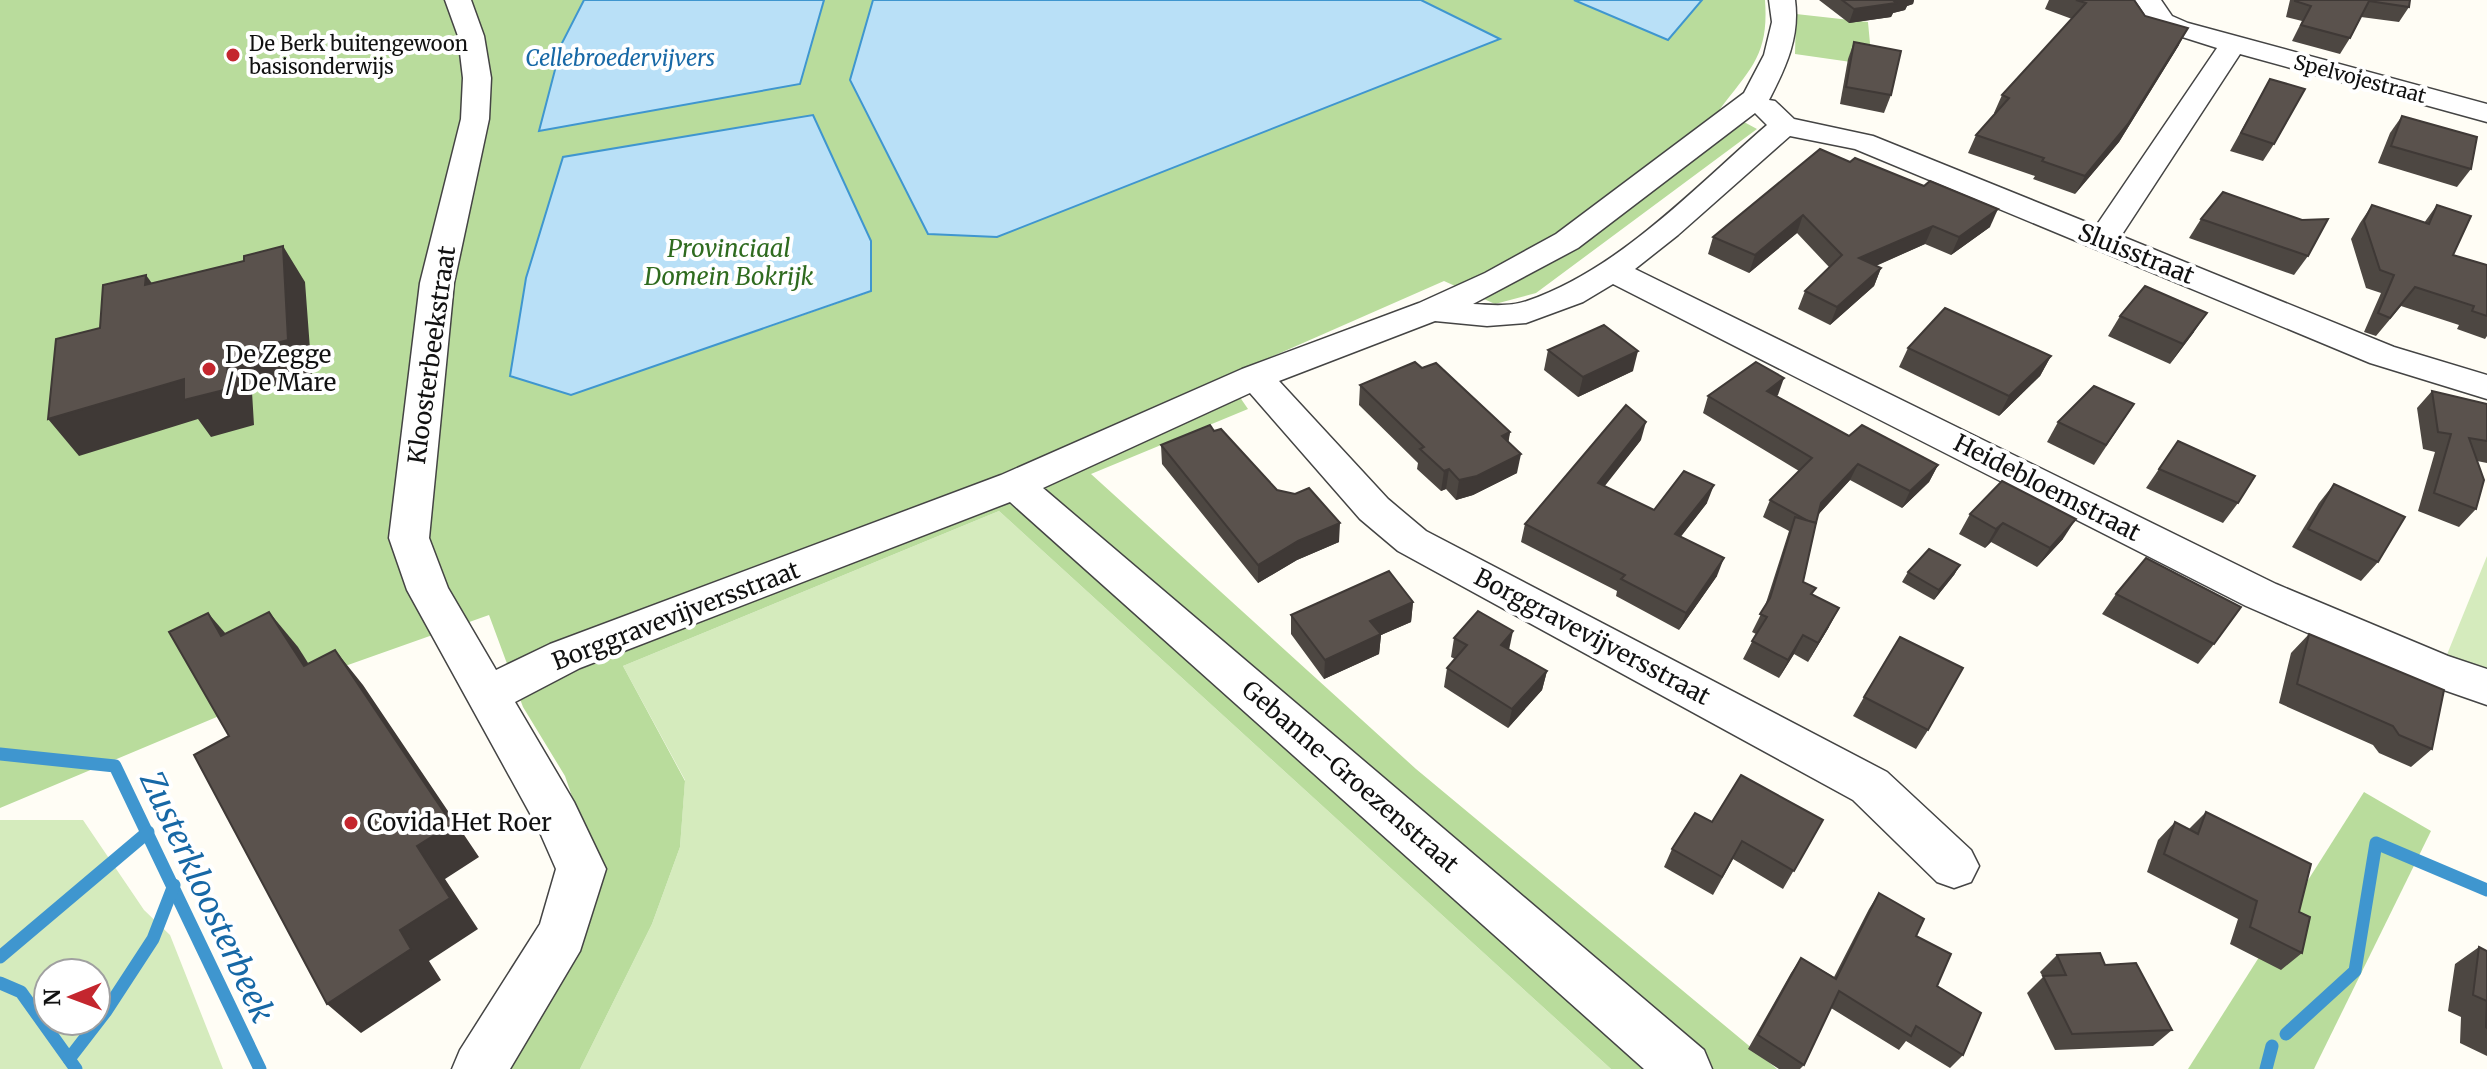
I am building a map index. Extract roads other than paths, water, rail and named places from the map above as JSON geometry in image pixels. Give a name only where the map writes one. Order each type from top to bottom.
[{"type":"street","name":"Kloosterbeekstraat","points":[[458,0],[471,36],[477,78],[475,119],[437,283],[409,538],[428,590],[488,695]]},
{"type":"street","name":"Borggravevijversstraat","points":[[488,695],[565,656],[1015,485],[1255,377],[1431,310],[1497,280],[1567,241],[1756,98],[1777,55],[1785,22],[1782,0]]},
{"type":"street","name":"Spelvojestraat","points":[[2148,0],[2163,22],[2487,113]]},
{"type":"street","points":[[2102,240],[2233,44]]},
{"type":"street","points":[[1756,98],[1784,126]]},
{"type":"street","name":"Borggravevijversstraat","points":[[1431,310],[1479,316],[1536,310],[1614,271],[1784,126]]},
{"type":"street","name":"Sluisstraat","points":[[1784,126],[1863,142],[2382,355],[2487,387]]},
{"type":"street","name":"Heidebloemstraat","points":[[1614,271],[2261,595],[2433,669],[2487,687]]},
{"type":"street","name":"Borggravevijversstraat","points":[[1255,377],[1374,509],[1412,541],[1870,786],[1954,866]]},
{"type":"street","name":"Gebanne-Groezenstraat","points":[[1015,485],[1685,1069]]},
{"type":"street","points":[[479,1069],[562,934],[581,869],[557,817],[488,695]]},
{"type":"water","name":"Cellebroedervijvers","points":[[584,0],[824,0],[800,84],[539,131],[562,43]]},
{"type":"water","points":[[873,0],[1421,0],[1500,39],[997,237],[928,234],[850,80]]},
{"type":"water","points":[[1574,0],[1702,0],[1668,40]]},
{"type":"water","points":[[813,115],[871,241],[871,291],[571,395],[510,376],[526,278],[563,157]]},
{"type":"waterway","name":"Zusterkloosterbeek","points":[[0,754],[115,766],[147,833]]},
{"type":"waterway","points":[[0,957],[147,833]]},
{"type":"waterway","name":"Zusterkloosterbeek","points":[[147,833],[173,887]]},
{"type":"waterway","name":"Zusterkloosterbeek","points":[[2286,1034],[2355,971],[2376,843],[2487,890]]},
{"type":"waterway","points":[[69,1059],[106,1011],[153,939],[173,887]]},
{"type":"waterway","name":"Zusterkloosterbeek","points":[[173,887],[260,1069]]},
{"type":"waterway","points":[[0,983],[21,992],[76,1069]]},
{"type":"waterway","name":"Zusterkloosterbeek","points":[[2266,1069],[2272,1046]]},
{"type":"place","name":"De Berk buitengewoon basisonderwijs","points":[[233,55]]},
{"type":"place","name":"De Zegge / De Mare","points":[[209,369]]},
{"type":"place","name":"Covida Het Roer","points":[[351,823]]},
{"type":"park label","name":"Provinciaal Domein Bokrijk","points":[[729,263]]}]
